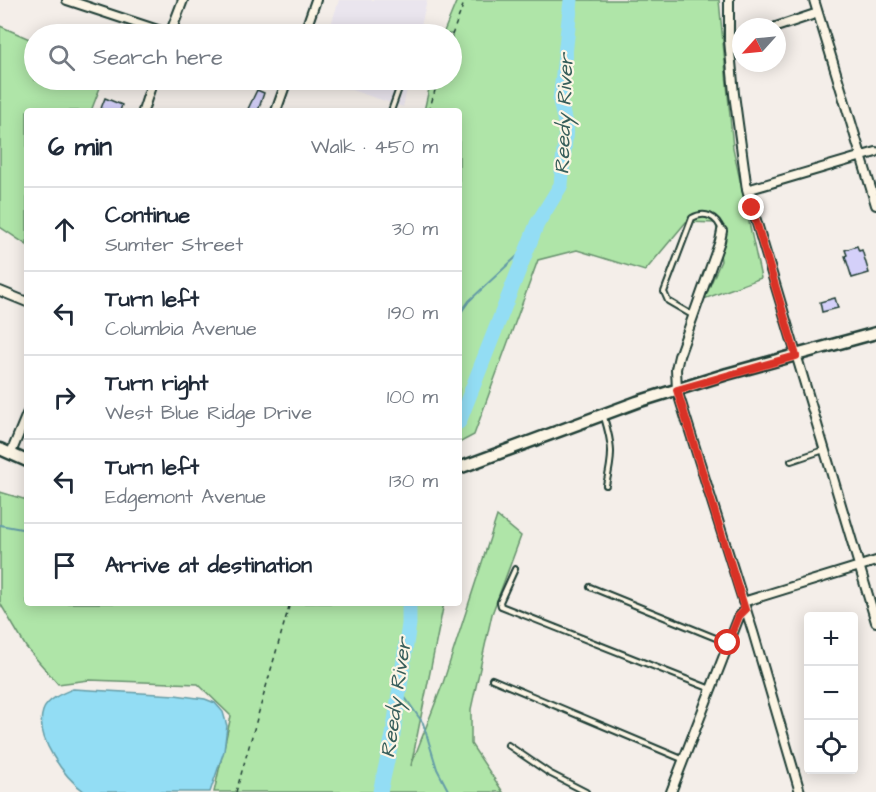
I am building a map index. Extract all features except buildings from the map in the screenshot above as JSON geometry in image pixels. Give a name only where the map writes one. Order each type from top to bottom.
[{"type":"main road","points":[[462,467],[603,413],[876,333]]},
{"type":"main road","points":[[0,448],[24,460]]},
{"type":"street","points":[[67,0],[140,24]]},
{"type":"street","points":[[174,24],[183,0]]},
{"type":"street","points":[[308,24],[316,0]]},
{"type":"street","points":[[729,0],[729,40],[747,190],[876,622]]},
{"type":"street","points":[[814,0],[876,205]]},
{"type":"street","points":[[786,24],[818,13]]},
{"type":"street","points":[[143,108],[149,90]]},
{"type":"street","points":[[277,108],[283,90]]},
{"type":"street","points":[[747,190],[876,152]]},
{"type":"street","points":[[722,231],[692,315],[676,369],[677,390],[800,792]]},
{"type":"street","points":[[0,291],[24,301]]},
{"type":"street","points":[[11,453],[24,421]]},
{"type":"street","points":[[671,792],[744,606],[876,561]]},
{"type":"lane","points":[[392,108],[398,90]]},
{"type":"lane","points":[[692,315],[668,301],[664,292],[692,218],[701,214],[708,215],[716,219],[722,231]]},
{"type":"lane","points":[[603,413],[612,444],[612,458],[606,485]]},
{"type":"lane","points":[[790,461],[824,450]]},
{"type":"lane","points":[[515,569],[500,602],[501,606],[711,689]]},
{"type":"lane","points":[[590,587],[728,643]]},
{"type":"lane","points":[[492,679],[683,760]]},
{"type":"lane","points":[[507,745],[549,773],[586,792]]},
{"type":"path","points":[[456,24],[465,0]]},
{"type":"path","points":[[430,108],[435,90]]},
{"type":"path","points":[[236,792],[289,606]]},
{"type":"shaded area","points":[[339,0],[427,0],[421,24],[331,24]]},
{"type":"shaded area","points":[[351,90],[407,90],[403,107]]},
{"type":"green space","points":[[457,0],[719,0],[733,148],[761,278],[704,299],[721,261],[716,223],[686,222],[645,271],[577,250],[538,260],[474,435],[462,441],[462,108],[425,108],[429,90],[462,90],[462,24],[447,24]]},
{"type":"green space","points":[[0,26],[24,37],[24,90],[99,90],[92,108],[24,108],[24,243],[0,227]]},
{"type":"green space","points":[[0,492],[24,499],[24,606],[443,606],[411,766],[443,683],[497,516],[521,536],[492,614],[471,709],[471,744],[503,792],[214,792],[231,716],[198,684],[89,680],[58,684],[26,647],[0,603]]},
{"type":"water","points":[[73,689],[175,695],[205,699],[215,703],[223,712],[227,726],[224,751],[210,792],[85,792],[77,786],[53,756],[43,733],[41,721],[48,703]]},
{"type":"waterway","name":"Reedy River","points":[[462,414],[537,224],[561,185],[566,128],[560,101],[571,0]]},
{"type":"waterway","points":[[462,311],[469,301],[529,245]]},
{"type":"waterway","points":[[0,525],[24,529]]},
{"type":"waterway","name":"Reedy River","points":[[380,792],[393,735],[409,624],[409,606]]},
{"type":"waterway","points":[[399,689],[423,723],[437,769],[449,792]]},
{"type":"route","points":[[728,643],[739,616],[745,610],[677,390],[796,356],[752,208]]}]
